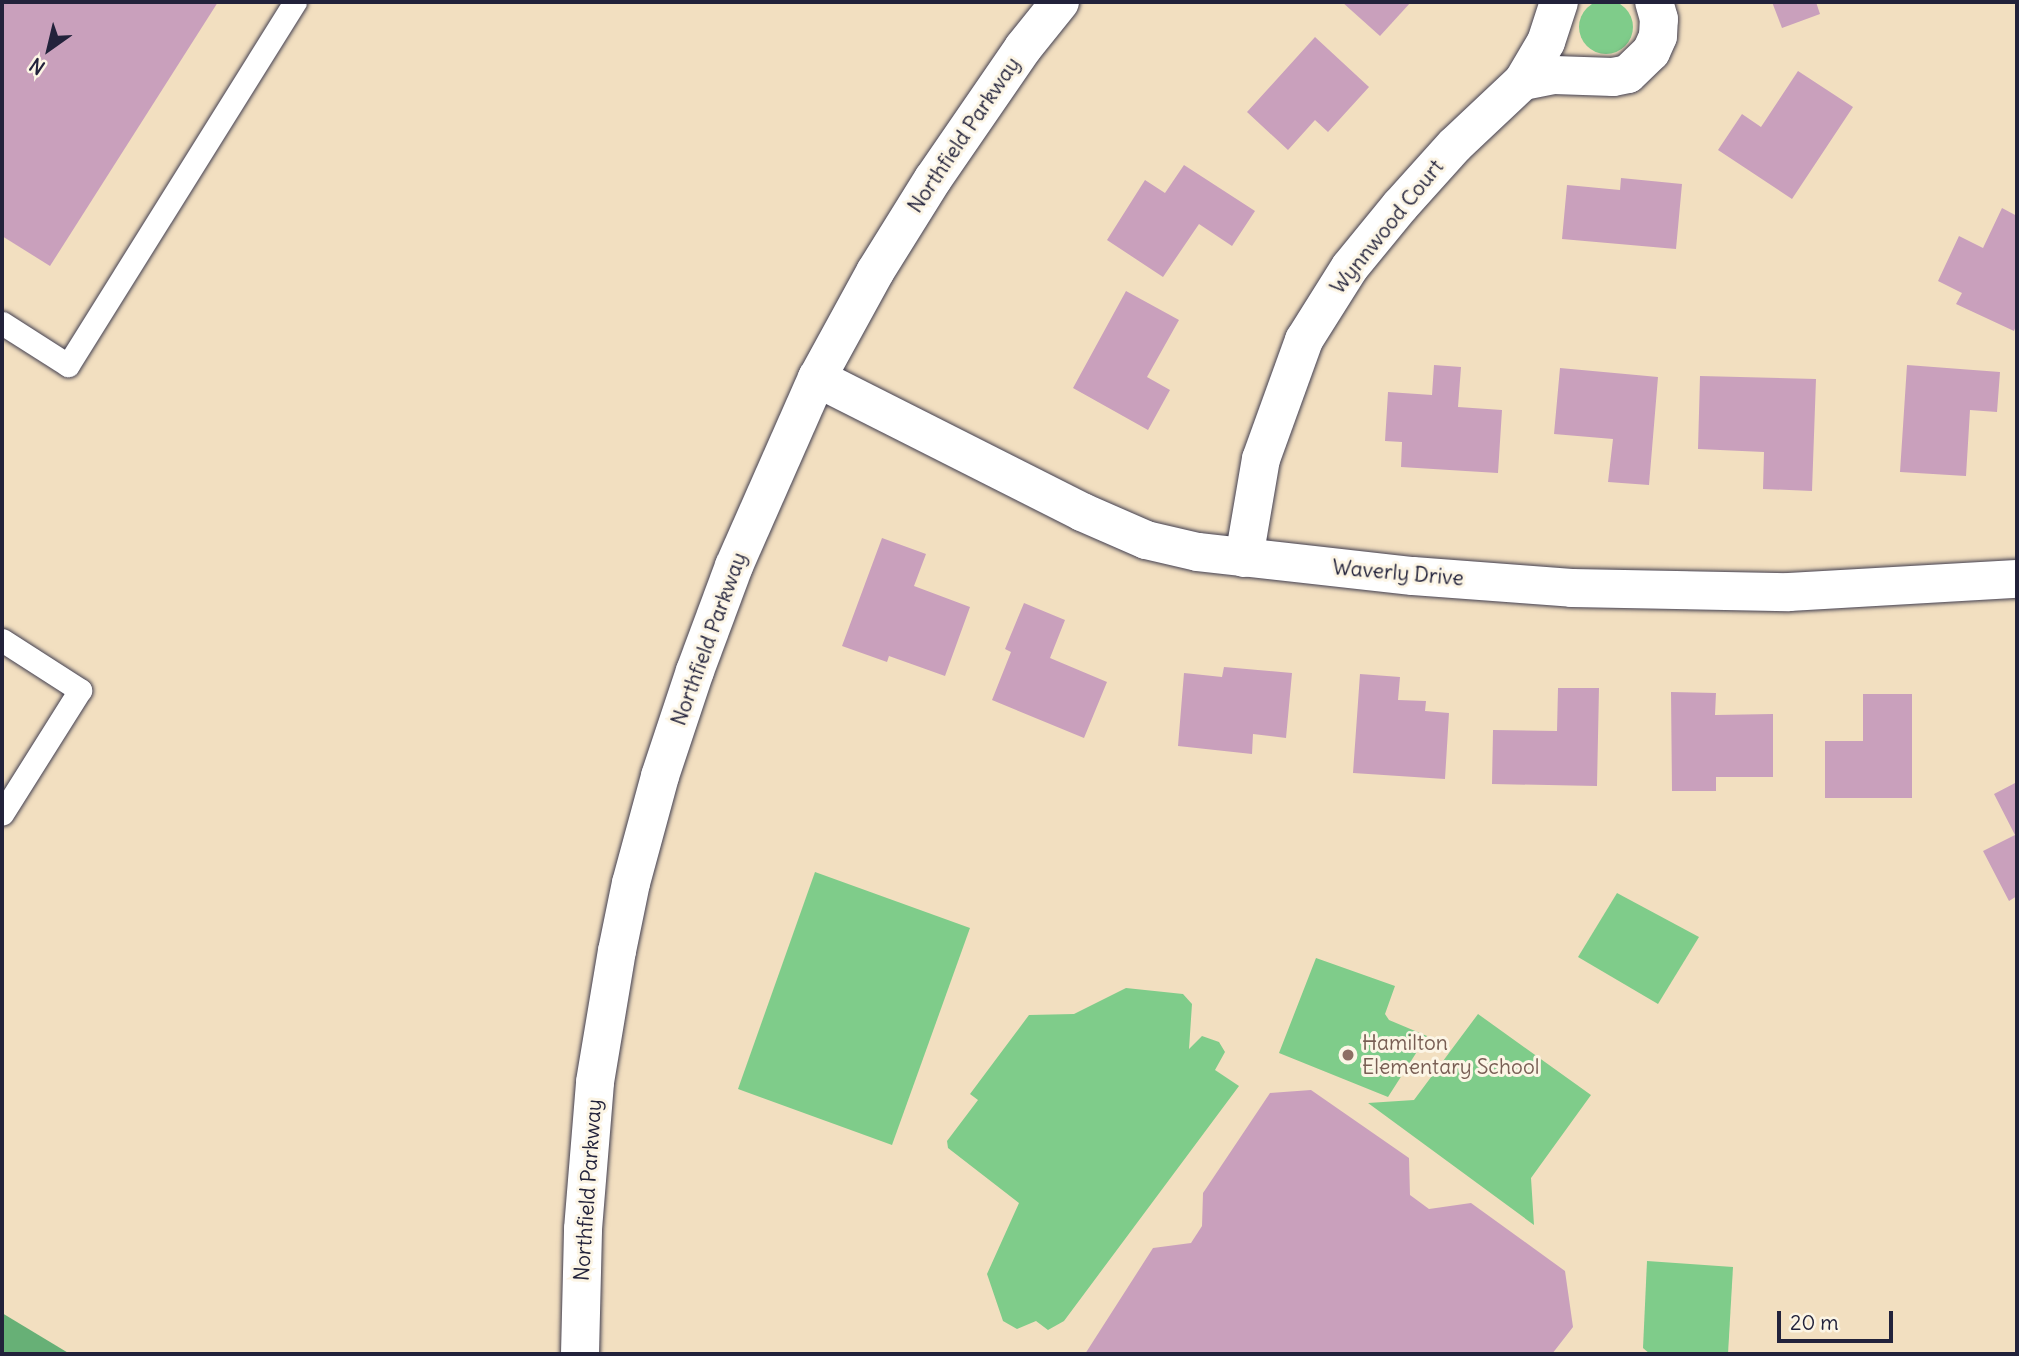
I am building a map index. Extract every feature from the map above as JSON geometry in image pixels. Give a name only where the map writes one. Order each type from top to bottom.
[{"type":"street","name":"Northfield Parkway","points":[[580,1354],[583,1229],[596,1082],[631,883],[665,763],[734,565],[817,378],[875,272],[933,179],[1023,48],[1060,2]]},
{"type":"street","name":"Wynnwood Court","points":[[1244,558],[1261,459],[1304,340],[1350,267],[1400,206],[1455,145],[1523,80],[1546,42],[1559,2]]},
{"type":"street","points":[[1523,80],[1554,75],[1613,78],[1628,74],[1651,52],[1658,36],[1659,19],[1654,2]]},
{"type":"street","name":"Waverly Drive","points":[[817,378],[1028,487],[1146,540],[1244,558],[1413,576],[1572,588],[1789,592],[2017,579]]},
{"type":"lane","points":[[2,323],[68,365],[295,2]]},
{"type":"lane","points":[[2,639],[80,690],[2,814]]},
{"type":"green space","points":[[1611,0],[1621,4],[1629,12],[1633,27],[1629,42],[1621,50],[1601,54],[1591,50],[1583,42],[1579,22],[1583,12],[1591,4]]},
{"type":"green space","points":[[815,872],[970,928],[892,1145],[738,1089]]},
{"type":"green space","points":[[1617,893],[1699,937],[1658,1004],[1578,957]]},
{"type":"green space","points":[[1316,958],[1395,986],[1385,1014],[1389,1020],[1427,1036],[1388,1097],[1279,1053]]},
{"type":"green space","points":[[1126,988],[1183,994],[1192,1004],[1189,1049],[1202,1036],[1219,1042],[1225,1052],[1215,1070],[1239,1086],[1064,1321],[1048,1330],[1036,1321],[1017,1329],[1003,1321],[987,1274],[1019,1203],[948,1148],[947,1141],[978,1100],[970,1094],[1029,1015],[1074,1014]]},
{"type":"green space","points":[[1478,1014],[1591,1095],[1531,1178],[1534,1225],[1368,1103],[1414,1100]]},
{"type":"green space","points":[[1647,1261],[1733,1267],[1728,1354],[1650,1354],[1643,1348]]},
{"type":"green space","points":[[2,1313],[70,1354],[2,1354]]},
{"type":"building","points":[[2,2],[218,2],[50,266],[2,236]]},
{"type":"building","points":[[1342,2],[1411,2],[1380,36]]},
{"type":"building","points":[[1772,2],[1816,2],[1820,14],[1782,28]]},
{"type":"building","points":[[1315,37],[1369,87],[1328,132],[1315,120],[1288,150],[1247,112]]},
{"type":"building","points":[[1798,71],[1853,107],[1792,199],[1718,150],[1742,114],[1761,127]]},
{"type":"building","points":[[1184,165],[1255,211],[1232,246],[1199,224],[1163,277],[1107,240],[1145,180],[1165,193]]},
{"type":"building","points":[[1621,178],[1682,184],[1676,249],[1562,239],[1567,185],[1620,190]]},
{"type":"building","points":[[2002,208],[2017,216],[2017,323],[2014,331],[1956,304],[1962,293],[1938,281],[1959,236],[1983,248]]},
{"type":"building","points":[[1126,291],[1179,320],[1147,377],[1170,390],[1148,430],[1073,388]]},
{"type":"building","points":[[1434,365],[1461,367],[1458,407],[1502,410],[1498,473],[1401,467],[1402,442],[1385,441],[1388,392],[1432,395]]},
{"type":"building","points":[[1907,365],[2000,372],[1997,412],[1970,410],[1966,476],[1900,472]]},
{"type":"building","points":[[1560,368],[1658,377],[1649,485],[1608,482],[1613,439],[1554,434]]},
{"type":"building","points":[[1700,376],[1816,379],[1812,491],[1763,489],[1764,452],[1698,449]]},
{"type":"building","points":[[882,538],[926,554],[914,586],[970,607],[945,676],[889,656],[887,662],[842,646]]},
{"type":"building","points":[[1024,603],[1065,620],[1050,658],[1107,682],[1084,738],[992,700],[1011,652],[1005,649]]},
{"type":"building","points":[[1224,667],[1292,673],[1286,738],[1253,734],[1252,754],[1178,746],[1184,673],[1222,677]]},
{"type":"building","points":[[1360,674],[1400,677],[1398,700],[1426,701],[1425,711],[1449,713],[1445,779],[1353,773]]},
{"type":"building","points":[[1558,688],[1599,688],[1597,786],[1492,784],[1493,730],[1557,731]]},
{"type":"building","points":[[1671,692],[1716,693],[1715,715],[1773,714],[1773,777],[1716,777],[1716,791],[1672,791]]},
{"type":"building","points":[[1863,694],[1912,694],[1912,798],[1825,798],[1825,741],[1863,741]]},
{"type":"building","points":[[2017,782],[2017,896],[2009,901],[1983,851],[2015,835],[1994,794]]},
{"type":"building","points":[[1311,1090],[1409,1158],[1410,1195],[1429,1209],[1471,1203],[1565,1271],[1573,1327],[1552,1354],[1085,1354],[1153,1248],[1191,1243],[1202,1226],[1203,1193],[1270,1093]]},
{"type":"place","name":"Hamilton Elementary School","points":[[1348,1055]]}]
